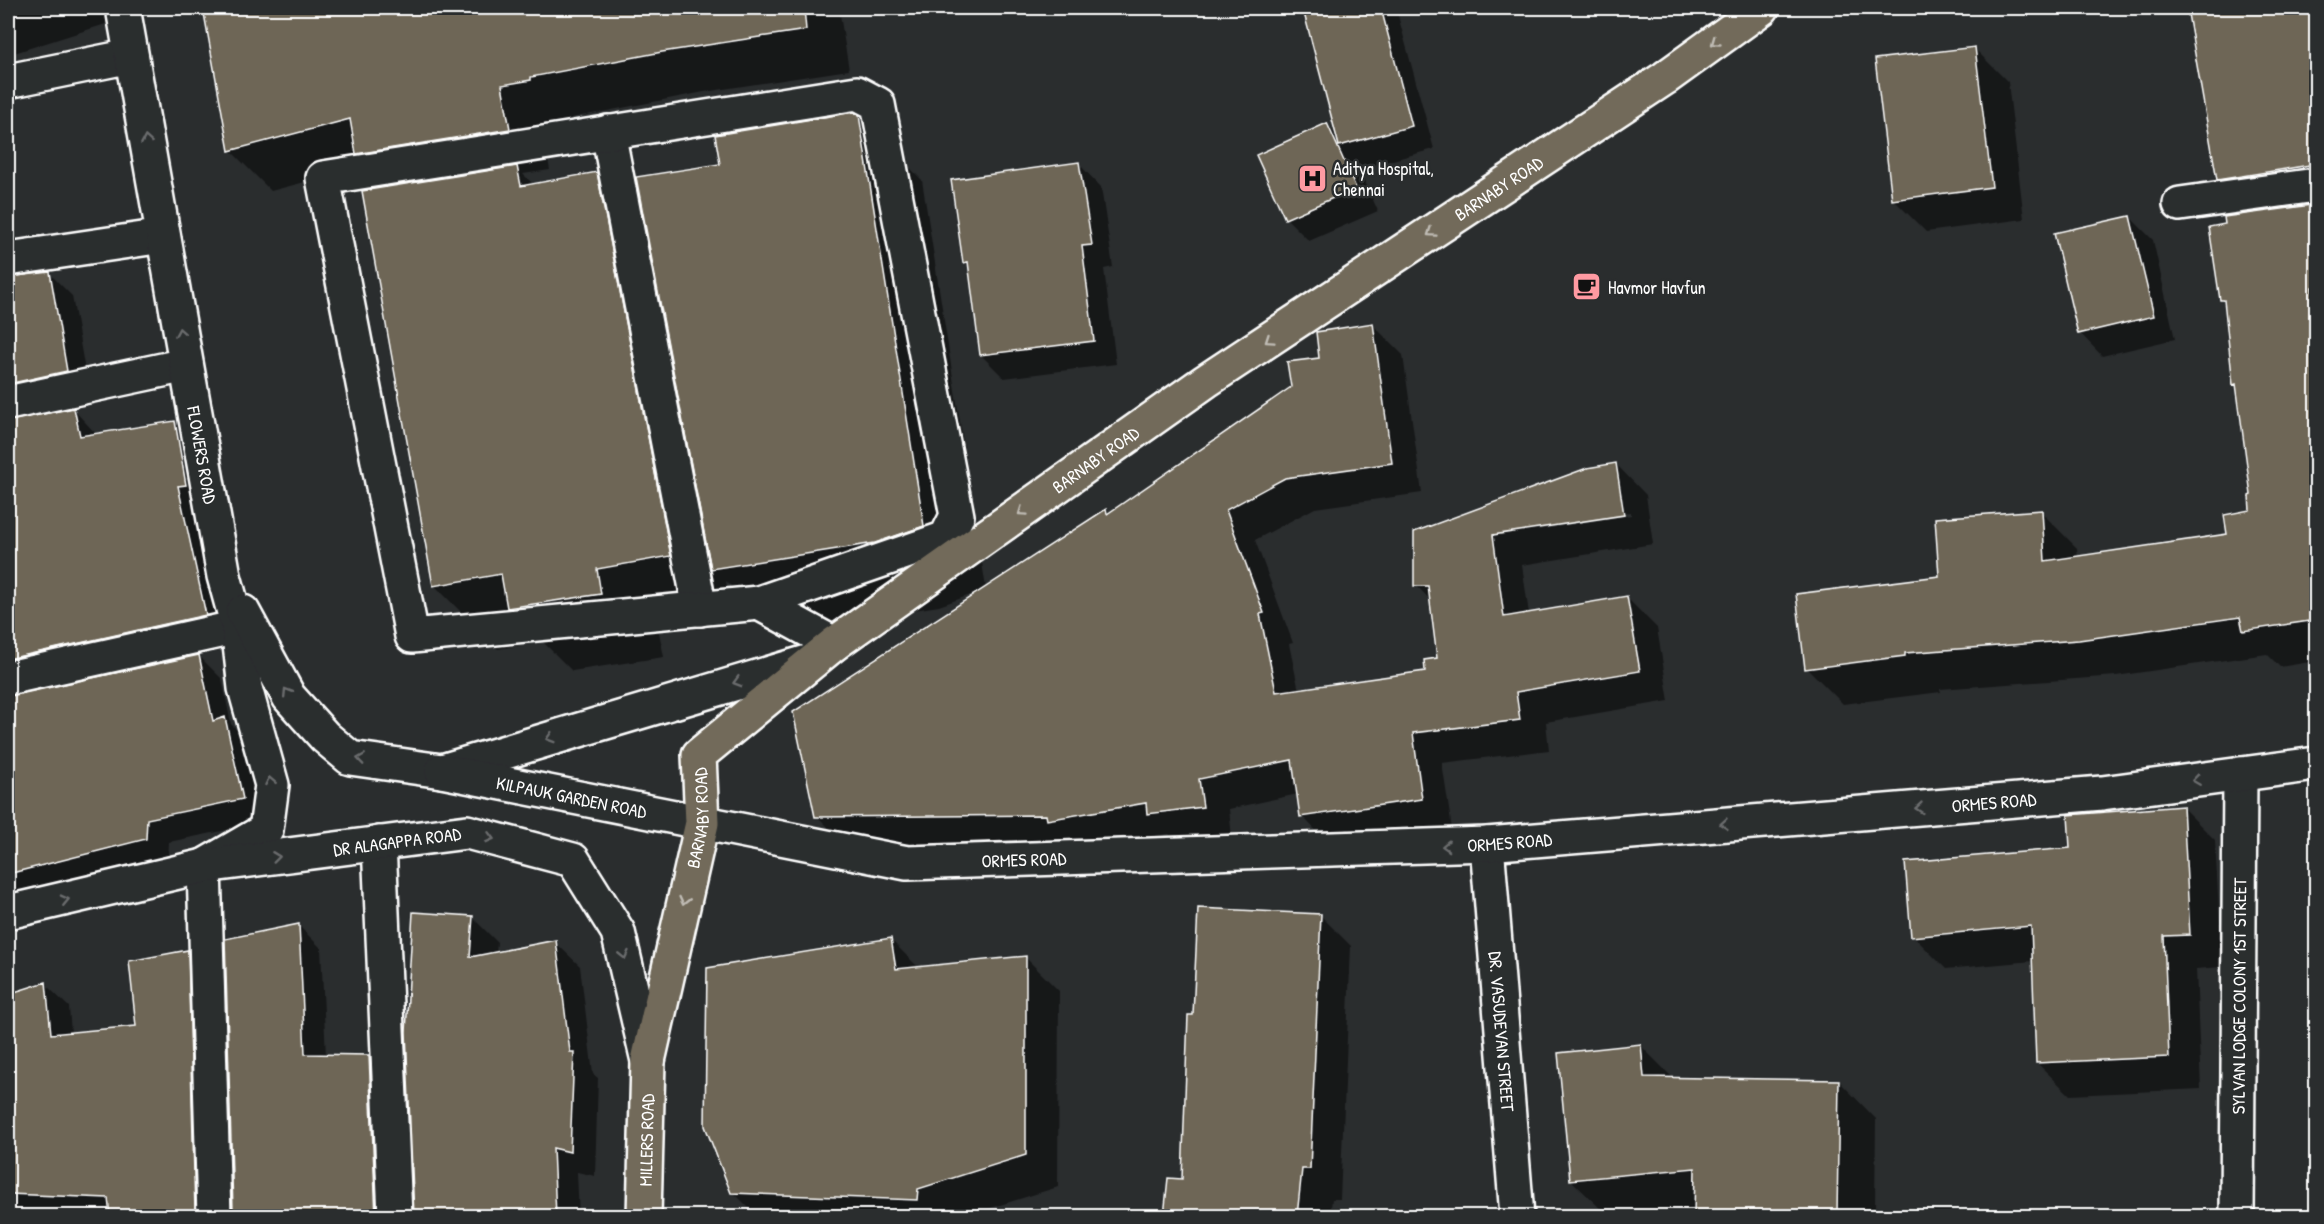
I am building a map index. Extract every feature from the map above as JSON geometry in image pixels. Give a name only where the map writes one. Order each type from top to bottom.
[{"type":"main road","name":"BARNABY ROAD","points":[[648,1061],[702,823],[699,755],[824,652],[1206,381],[1665,78],[1762,8]]},
{"type":"main road","name":"MILLERS ROAD","points":[[644,1216],[648,1061]]},
{"type":"street","name":"FLOWERS ROAD","points":[[123,8],[224,576],[238,627],[245,688],[272,785],[266,830],[204,866]]},
{"type":"street","points":[[8,81],[131,56]]},
{"type":"street","points":[[857,93],[878,104],[957,516],[946,538],[759,603],[412,636],[323,178],[608,132],[857,93]]},
{"type":"street","points":[[608,132],[700,609]]},
{"type":"street","points":[[2180,204],[2316,185]]},
{"type":"street","points":[[8,260],[163,236]]},
{"type":"street","points":[[8,403],[186,365]]},
{"type":"street","name":"KILPAUK GARDEN ROAD","points":[[224,576],[289,698],[325,736],[350,758],[442,771],[702,823]]},
{"type":"street","points":[[759,603],[824,652]]},
{"type":"street","points":[[8,678],[238,627]]},
{"type":"street","points":[[442,771],[824,652]]},
{"type":"street","name":"ORMES ROAD","points":[[702,823],[907,863],[1487,844],[2102,793],[2316,764]]},
{"type":"street","name":"SYLVAN LODGE COLONY 1ST STREET","points":[[2237,1216],[2240,774]]},
{"type":"street","name":"DR ALAGAPPA ROAD","points":[[8,912],[204,866],[467,832],[573,860],[618,932],[648,1061]]},
{"type":"street","points":[[380,843],[395,1216]]},
{"type":"street","name":"DR. VASUDEVAN STREET","points":[[1487,844],[1517,1216]]},
{"type":"street","points":[[204,866],[214,1216]]},
{"type":"building","points":[[203,8],[804,8],[806,30],[662,52],[531,77],[531,80],[502,85],[510,129],[356,154],[350,119],[229,151]]},
{"type":"building","points":[[1325,8],[1381,8],[1412,126],[1339,146],[1304,13]]},
{"type":"building","points":[[2187,8],[2316,8],[2316,164],[2217,180]]},
{"type":"building","points":[[1975,47],[1992,187],[1892,200],[1875,59]]},
{"type":"building","points":[[854,112],[859,115],[924,526],[875,543],[711,569],[636,177],[720,164],[715,135]]},
{"type":"building","points":[[1327,123],[1356,188],[1285,219],[1256,155]]},
{"type":"building","points":[[1079,162],[1092,245],[1082,246],[1094,341],[980,355],[968,262],[963,263],[951,180]]},
{"type":"building","points":[[517,166],[521,186],[597,172],[671,556],[597,569],[601,594],[507,608],[501,574],[433,586],[362,191]]},
{"type":"building","points":[[2311,205],[2316,242],[2316,286],[2312,287],[2316,329],[2316,620],[2243,631],[2240,617],[2079,640],[1905,653],[1905,656],[1805,669],[1796,594],[1939,576],[1935,518],[2042,510],[2045,561],[2227,534],[2224,515],[2250,510],[2249,496],[2251,495],[2236,384],[2233,385],[2224,300],[2220,300],[2209,227],[2225,224],[2224,217]]},
{"type":"building","points":[[2130,216],[2154,316],[2078,334],[2054,233]]},
{"type":"building","points":[[50,272],[67,371],[8,384],[8,277]]},
{"type":"building","points":[[1373,323],[1392,463],[1285,478],[1226,510],[1264,613],[1260,614],[1276,692],[1425,671],[1424,660],[1437,658],[1428,586],[1414,586],[1414,532],[1587,468],[1616,463],[1624,515],[1493,535],[1504,617],[1627,596],[1640,671],[1516,692],[1520,720],[1413,733],[1422,799],[1300,817],[1292,760],[1199,779],[1203,807],[1147,814],[1146,803],[1047,820],[1046,815],[815,817],[793,712],[1106,509],[1107,514],[1291,387],[1287,362],[1319,358],[1316,332]]},
{"type":"building","points":[[74,408],[80,436],[175,421],[186,485],[178,486],[206,615],[8,659],[8,421]]},
{"type":"building","points":[[199,655],[213,721],[225,717],[243,799],[147,819],[146,839],[8,874],[8,696]]},
{"type":"building","points":[[2183,806],[2190,935],[2164,936],[2169,1057],[2036,1063],[2031,926],[1911,937],[1905,862],[2070,848],[2068,815]]},
{"type":"building","points":[[1198,908],[1321,914],[1310,1169],[1302,1169],[1297,1216],[1164,1216],[1168,1178],[1182,1179],[1188,1015],[1193,1015]]},
{"type":"building","points":[[413,912],[473,916],[470,957],[556,940],[570,1052],[574,1052],[570,1152],[553,1148],[556,1216],[414,1216],[406,1032]]},
{"type":"building","points":[[299,924],[305,1054],[369,1055],[376,1216],[262,1216],[263,1210],[233,1211],[225,939]]},
{"type":"building","points":[[891,938],[896,969],[1026,956],[1026,1155],[918,1189],[917,1200],[731,1193],[705,1126],[707,968]]},
{"type":"building","points":[[188,950],[195,1212],[110,1216],[108,1198],[8,1194],[8,994],[46,982],[51,1034],[136,1026],[129,961]]},
{"type":"building","points":[[1641,1044],[1644,1077],[1839,1080],[1837,1216],[1694,1216],[1695,1168],[1570,1180],[1558,1053]]},
{"type":"place","name":"Aditya Hospital, Chennai","points":[[1312,178]]},
{"type":"place","name":"Havmor Havfun","points":[[1587,287]]}]
